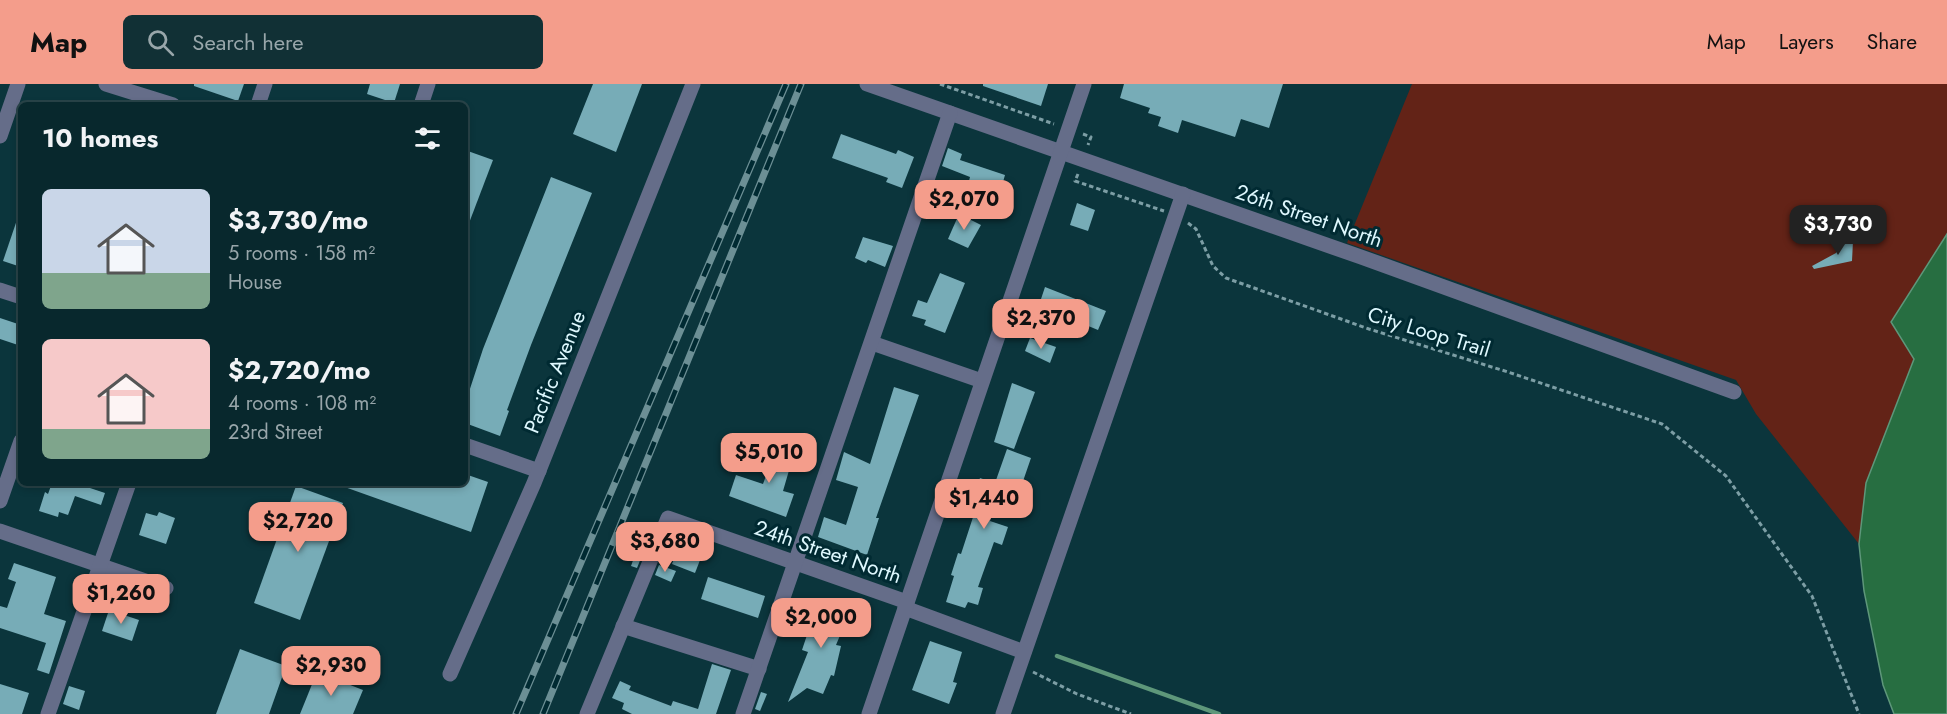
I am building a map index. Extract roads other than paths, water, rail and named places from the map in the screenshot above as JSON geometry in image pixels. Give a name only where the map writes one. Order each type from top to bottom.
[{"type":"street","points":[[0,136],[18,84]]},
{"type":"street","points":[[106,84],[164,102]]},
{"type":"street","points":[[259,102],[265,84]]},
{"type":"street","points":[[422,102],[428,84]]},
{"type":"street","name":"Pacific Avenue","points":[[450,674],[539,471],[693,84]]},
{"type":"street","name":"26th Street North","points":[[867,84],[1183,194],[1734,392]]},
{"type":"street","points":[[869,714],[1084,84]]},
{"type":"street","points":[[743,714],[951,113]]},
{"type":"street","points":[[1003,714],[1183,194]]},
{"type":"street","points":[[0,290],[18,296]]},
{"type":"street","points":[[872,343],[982,381]]},
{"type":"street","points":[[468,446],[539,471]]},
{"type":"street","points":[[0,501],[18,450]]},
{"type":"street","points":[[48,714],[128,486]]},
{"type":"street","name":"24th Street North","points":[[623,626],[668,518],[906,605],[1022,659]]},
{"type":"street","points":[[0,531],[166,588]]},
{"type":"street","points":[[587,714],[623,626],[759,669]]},
{"type":"waterway","points":[[1057,656],[1219,714]]},
{"type":"railway","points":[[516,714],[786,84]]},
{"type":"railway","points":[[543,714],[801,84]]}]
